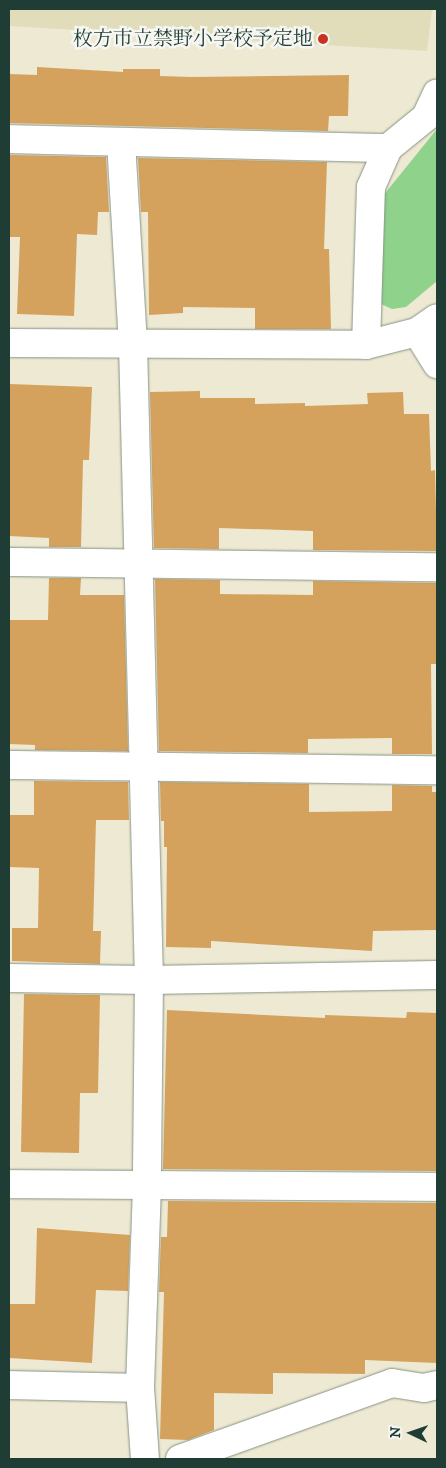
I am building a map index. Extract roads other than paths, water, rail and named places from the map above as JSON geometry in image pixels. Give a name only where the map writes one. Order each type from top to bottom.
[{"type":"street","points":[[366,346],[371,188],[388,148],[426,117],[437,93]]},
{"type":"street","points":[[9,139],[388,148]]},
{"type":"street","points":[[121,142],[133,344],[142,767],[149,980],[147,1186],[140,1388],[145,1459]]},
{"type":"street","points":[[9,343],[366,346],[427,325],[437,364]]},
{"type":"street","points":[[9,562],[139,562],[437,567]]},
{"type":"street","points":[[9,765],[437,770]]},
{"type":"street","points":[[9,978],[149,980],[437,975]]},
{"type":"street","points":[[9,1184],[437,1187]]},
{"type":"street","points":[[180,1459],[392,1383],[424,1388],[437,1386]]},
{"type":"street","points":[[9,1384],[140,1388]]},
{"type":"place","name":"枚方市立禁野小学校予定地","points":[[323,39]]}]
